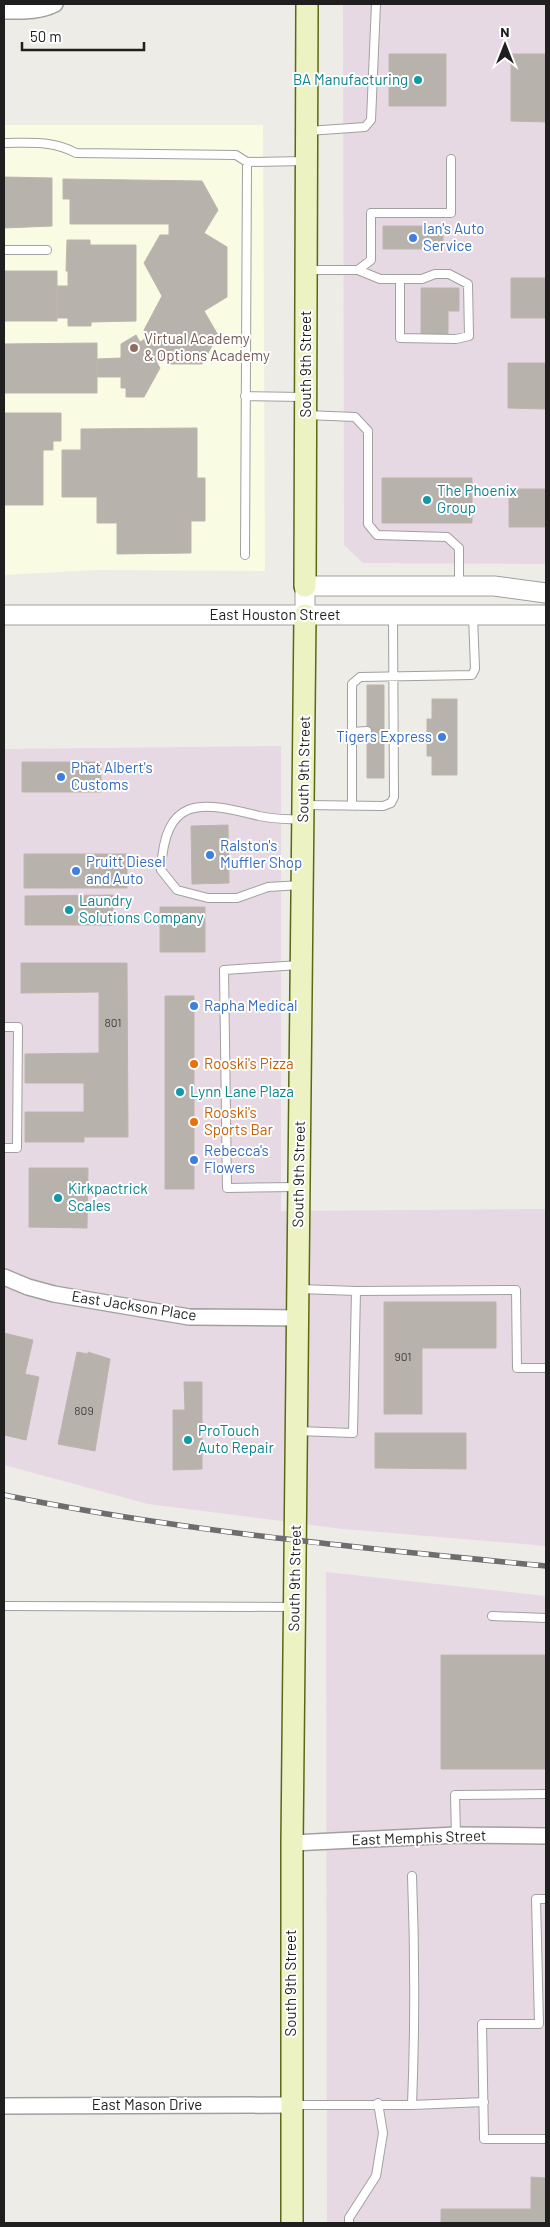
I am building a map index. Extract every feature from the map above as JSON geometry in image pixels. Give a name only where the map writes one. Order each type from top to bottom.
[{"type":"main road","name":"South 9th Street","points":[[305,586],[307,4]]},
{"type":"main road","name":"South 9th Street","points":[[292,2223],[292,1843],[305,615]]},
{"type":"street","points":[[4,11],[37,10],[55,4]]},
{"type":"street","points":[[305,586],[494,586],[546,593]]},
{"type":"street","name":"South 9th Street","points":[[305,586],[305,615]]},
{"type":"street","name":"East Houston Street","points":[[4,615],[546,615]]},
{"type":"street","name":"East Jackson Place","points":[[4,1276],[28,1287],[54,1294],[189,1317],[298,1318]]},
{"type":"street","name":"East Memphis Street","points":[[292,1843],[456,1835],[546,1836]]},
{"type":"street","name":"East Mason Drive","points":[[4,2106],[291,2105]]},
{"type":"lane","points":[[308,131],[365,128],[371,120],[376,4]]},
{"type":"lane","points":[[4,143],[49,143],[63,146],[76,153],[236,155],[247,162],[307,161]]},
{"type":"lane","points":[[358,270],[371,260],[371,213],[451,213],[452,159]]},
{"type":"lane","points":[[245,554],[247,162]]},
{"type":"lane","points":[[4,250],[47,250]]},
{"type":"lane","points":[[307,270],[358,270],[380,279],[400,279],[422,279],[435,274],[449,274],[468,284],[469,336],[456,339],[400,338],[400,279]]},
{"type":"lane","points":[[245,396],[306,406],[355,417],[368,431],[368,524],[377,535],[447,537],[458,548],[459,586]]},
{"type":"lane","points":[[302,885],[268,887],[237,898],[208,898],[177,890],[161,870],[163,844],[172,821],[188,808],[238,809],[260,816],[303,813],[352,806],[383,806],[391,803],[394,797],[393,615]]},
{"type":"lane","points":[[352,806],[352,684],[354,680],[360,677],[472,675],[475,669],[473,615]]},
{"type":"lane","points":[[352,732],[367,731]]},
{"type":"lane","points":[[384,731],[394,731]]},
{"type":"lane","points":[[299,1187],[227,1188],[224,970],[301,965]]},
{"type":"lane","points":[[4,1027],[18,1027],[17,1148],[4,1148]]},
{"type":"lane","points":[[298,1289],[356,1291],[516,1290],[517,1368],[546,1368]]},
{"type":"lane","points":[[296,1430],[353,1433],[356,1291]]},
{"type":"lane","points":[[4,1606],[294,1607]]},
{"type":"lane","points":[[492,1616],[546,1618]]},
{"type":"lane","points":[[456,1835],[455,1795],[546,1794]]},
{"type":"lane","points":[[412,1876],[416,1960],[412,2009],[412,2105]]},
{"type":"lane","points":[[546,1899],[536,1899],[539,2024],[482,2024],[484,2139],[546,2139]]},
{"type":"lane","points":[[291,2105],[378,2103],[412,2105],[484,2102]]},
{"type":"lane","points":[[349,2223],[348,2218],[376,2176],[383,2133],[378,2103]]},
{"type":"shaded area","points":[[343,4],[546,4],[546,564],[363,563],[344,545]]},
{"type":"shaded area","name":"Virtual Academy & Options Academy","points":[[4,125],[263,125],[265,571],[97,570],[4,575]]},
{"type":"shaded area","points":[[281,746],[281,1211],[546,1209],[546,1546],[343,1529],[148,1504],[4,1465],[4,749]]},
{"type":"shaded area","points":[[326,1572],[546,1596],[546,2223],[327,2223]]},
{"type":"building","name":"BA Manufacturing","points":[[389,54],[446,54],[446,106],[389,106]]},
{"type":"building","points":[[511,54],[546,54],[546,122],[511,121]]},
{"type":"building","points":[[4,177],[52,178],[52,226],[4,228]]},
{"type":"building","points":[[63,179],[202,181],[218,210],[204,233],[227,247],[227,297],[204,311],[218,335],[202,364],[169,364],[164,356],[156,361],[160,368],[144,397],[126,397],[126,388],[121,388],[121,377],[97,377],[97,359],[121,358],[121,344],[136,335],[140,342],[148,337],[144,330],[162,296],[144,263],[160,235],[169,235],[169,224],[70,224],[70,199],[63,199]]},
{"type":"building","name":"Ian's Auto Service","points":[[383,226],[443,226],[443,249],[383,249]]},
{"type":"building","points":[[67,240],[90,240],[90,245],[136,245],[136,321],[91,322],[91,326],[68,326],[68,318],[57,318],[57,286],[68,286],[68,271],[66,271]]},
{"type":"building","points":[[4,271],[57,271],[57,321],[4,321]]},
{"type":"building","points":[[511,278],[546,278],[546,318],[511,318]]},
{"type":"building","points":[[421,288],[459,288],[459,311],[448,311],[448,335],[421,336]]},
{"type":"building","points":[[97,343],[97,393],[4,393],[4,344]]},
{"type":"building","points":[[508,363],[546,363],[546,409],[508,408]]},
{"type":"building","points":[[4,413],[61,413],[61,441],[53,441],[53,450],[43,450],[43,505],[4,505]]},
{"type":"building","points":[[197,428],[197,478],[205,478],[205,521],[191,521],[191,553],[117,554],[117,523],[97,523],[97,497],[62,497],[62,450],[81,450],[81,429]]},
{"type":"building","name":"The Phoenix Group","points":[[382,478],[472,478],[472,523],[382,523]]},
{"type":"building","points":[[509,489],[546,489],[546,527],[509,527]]},
{"type":"building","name":"Tigers Express","points":[[367,685],[384,685],[384,778],[367,778]]},
{"type":"building","name":"Tigers Express","points":[[432,699],[457,699],[457,775],[432,775],[432,756],[427,756],[427,719],[432,719]]},
{"type":"building","name":"Phat Albert's Customs","points":[[22,762],[101,762],[101,792],[22,792]]},
{"type":"building","name":"Ralston's Muffler Shop","points":[[228,825],[229,883],[192,884],[191,826]]},
{"type":"building","name":"Pruitt Diesel and Auto","points":[[24,854],[127,854],[127,888],[24,888]]},
{"type":"building","name":"Laundry Solutions Company","points":[[113,895],[113,925],[25,925],[25,896]]},
{"type":"building","points":[[160,907],[205,907],[205,952],[160,952]]},
{"type":"building","points":[[21,963],[127,963],[128,1137],[84,1137],[84,1142],[25,1142],[25,1112],[84,1112],[84,1083],[25,1083],[25,1054],[99,1053],[99,992],[21,993]]},
{"type":"building","name":"Lynn Lane Plaza","points":[[165,996],[194,996],[194,1189],[165,1189]]},
{"type":"building","name":"Kirkpactrick Scales","points":[[29,1168],[88,1168],[87,1228],[29,1227]]},
{"type":"building","points":[[384,1302],[496,1302],[496,1348],[422,1348],[422,1414],[384,1414]]},
{"type":"building","points":[[4,1333],[33,1340],[25,1374],[39,1377],[26,1440],[4,1435]]},
{"type":"building","points":[[77,1352],[88,1354],[88,1352],[110,1359],[95,1451],[58,1444]]},
{"type":"building","name":"ProTouch Auto Repair","points":[[184,1382],[202,1382],[202,1469],[173,1470],[173,1410],[185,1410]]},
{"type":"building","points":[[375,1433],[466,1433],[466,1469],[375,1468]]},
{"type":"building","points":[[441,1655],[546,1655],[546,1769],[441,1769]]},
{"type":"building","points":[[531,2177],[546,2178],[546,2223],[441,2223],[441,2209],[531,2209]]},
{"type":"railway","points":[[4,1495],[139,1519],[274,1538],[546,1566]]},
{"type":"place","name":"BA Manufacturing","points":[[418,80]]},
{"type":"place","name":"Ian's Auto Service","points":[[413,238]]},
{"type":"place","name":"Virtual Academy & Options Academy","points":[[134,348]]},
{"type":"place","name":"The Phoenix Group","points":[[427,500]]},
{"type":"place","name":"Tigers Express","points":[[442,737]]},
{"type":"place","name":"Phat Albert's Customs","points":[[61,777]]},
{"type":"place","name":"Ralston's Muffler Shop","points":[[210,855]]},
{"type":"place","name":"Pruitt Diesel and Auto","points":[[76,871]]},
{"type":"place","name":"Laundry Solutions Company","points":[[69,910]]},
{"type":"place","name":"Rapha Medical","points":[[194,1006]]},
{"type":"place","name":"Rooski's Pizza","points":[[194,1064]]},
{"type":"place","name":"Lynn Lane Plaza","points":[[180,1092]]},
{"type":"place","name":"Rooski's Sports Bar","points":[[194,1122]]},
{"type":"place","name":"Rebecca's Flowers","points":[[194,1160]]},
{"type":"place","name":"Kirkpactrick Scales","points":[[58,1198]]},
{"type":"place","name":"ProTouch Auto Repair","points":[[188,1440]]}]
